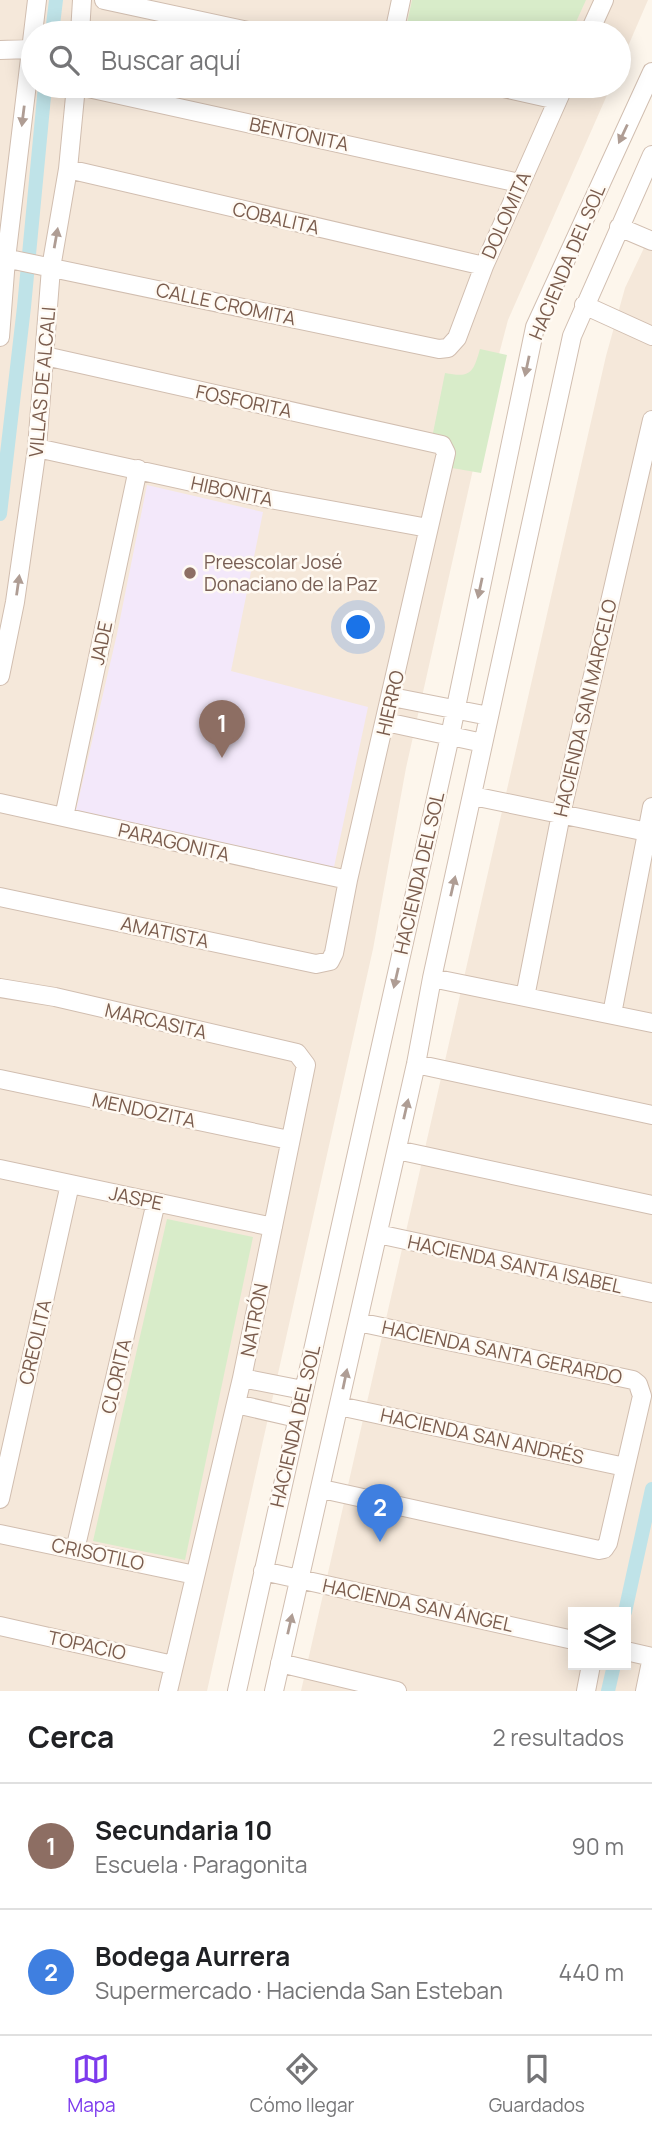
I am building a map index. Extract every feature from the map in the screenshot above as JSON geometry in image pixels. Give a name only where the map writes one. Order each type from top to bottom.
[{"type":"street","points":[[34,21],[37,0]]},
{"type":"street","points":[[81,21],[82,0]]},
{"type":"street","points":[[104,0],[201,21]]},
{"type":"street","points":[[397,21],[401,0]]},
{"type":"street","points":[[594,21],[604,0]]},
{"type":"street","points":[[0,50],[21,49]]},
{"type":"street","name":"HACIENDA DEL SOL","points":[[237,1691],[450,736],[535,327],[652,72]]},
{"type":"street","points":[[0,337],[7,259],[9,157],[21,98]]},
{"type":"street","name":"VILLAS DE ALCALI","points":[[0,676],[15,602],[37,448],[45,356],[47,267],[68,169],[76,98]]},
{"type":"street","name":"BENTONITA","points":[[132,98],[519,183]]},
{"type":"street","name":"DOLOMITA","points":[[452,345],[519,183],[559,98]]},
{"type":"street","name":"HACIENDA DEL SOL","points":[[274,1691],[416,1064],[432,978],[572,336],[652,155]]},
{"type":"street","name":"COBALITA","points":[[68,169],[484,266]]},
{"type":"street","points":[[619,227],[652,242]]},
{"type":"street","name":"CALLE CROMITA","points":[[7,259],[439,349],[452,345]]},
{"type":"street","points":[[584,305],[652,336]]},
{"type":"street","name":"FOSFORITA","points":[[45,356],[442,445]]},
{"type":"street","name":"HACIENDA SAN MARCELO","points":[[525,997],[561,814],[652,420]]},
{"type":"street","name":"HIERRO","points":[[330,961],[334,953],[348,880],[446,453],[442,445]]},
{"type":"street","name":"HIBONITA","points":[[37,448],[270,499],[428,528]]},
{"type":"street","name":"JADE","points":[[64,817],[138,470]]},
{"type":"street","points":[[392,697],[489,716]]},
{"type":"street","points":[[386,722],[483,743]]},
{"type":"street","points":[[473,796],[649,832]]},
{"type":"street","name":"PARAGONITA","points":[[0,803],[348,880]]},
{"type":"street","points":[[612,1014],[652,807]]},
{"type":"street","name":"AMATISTA","points":[[0,897],[316,964],[330,961]]},
{"type":"street","points":[[432,978],[652,1023]]},
{"type":"street","name":"MARCASITA","points":[[0,988],[55,997],[297,1053],[306,1065]]},
{"type":"street","points":[[416,1064],[652,1115]]},
{"type":"street","name":"NATRÓN","points":[[168,1691],[242,1378],[306,1065]]},
{"type":"street","name":"MENDOZITA","points":[[0,1079],[289,1140]]},
{"type":"street","points":[[397,1150],[652,1205]]},
{"type":"street","name":"JASPE","points":[[0,1169],[273,1227]]},
{"type":"street","name":"CREOLITA","points":[[0,1499],[70,1184]]},
{"type":"street","name":"CLORITA","points":[[75,1550],[156,1202]]},
{"type":"street","name":"HACIENDA SANTA ISABEL","points":[[378,1234],[652,1293]]},
{"type":"street","name":"HACIENDA SANTA GERARDO","points":[[358,1322],[633,1380],[641,1389],[642,1396],[625,1466]]},
{"type":"street","points":[[242,1378],[303,1390]]},
{"type":"street","points":[[236,1404],[297,1418]]},
{"type":"street","name":"HACIENDA SAN ANDRÉS","points":[[339,1406],[625,1466]]},
{"type":"street","points":[[321,1489],[599,1550],[606,1547],[625,1466]]},
{"type":"street","name":"CRISOTILO","points":[[0,1534],[195,1575]]},
{"type":"street","name":"HACIENDA SAN ÁNGEL","points":[[263,1571],[568,1639]]},
{"type":"street","name":"TOPACIO","points":[[0,1626],[173,1665]]},
{"type":"street","points":[[631,1652],[649,1656],[645,1691]]},
{"type":"street","points":[[281,1664],[397,1691]]},
{"type":"street","points":[[586,1691],[591,1670]]},
{"type":"shaded area","points":[[0,0],[648,0],[631,39],[631,21],[21,21],[21,98],[606,98],[508,320],[498,358],[406,768],[373,949],[207,1691],[0,1691]]},
{"type":"shaded area","points":[[652,231],[652,1691],[301,1691],[606,356],[625,288]]},
{"type":"shaded area","points":[[147,485],[263,512],[231,671],[368,707],[334,867],[76,810],[117,634]]},
{"type":"green space","points":[[412,0],[586,0],[576,21],[408,21]]},
{"type":"green space","points":[[480,349],[507,355],[481,473],[452,468],[446,442],[433,433],[445,373],[460,375],[470,372]]},
{"type":"green space","points":[[167,1219],[253,1237],[185,1560],[93,1541]]},
{"type":"waterway","points":[[53,21],[56,0]]},
{"type":"waterway","points":[[0,514],[24,307],[44,98]]},
{"type":"waterway","points":[[626,1607],[652,1489]]},
{"type":"waterway","points":[[608,1691],[613,1670]]},
{"type":"place","name":"Preescolar José Donaciano de la Paz","points":[[190,573]]},
{"type":"place","name":"Secundaria 10","points":[[222,758]]},
{"type":"place","name":"Bodega Aurrera","points":[[380,1542]]}]
